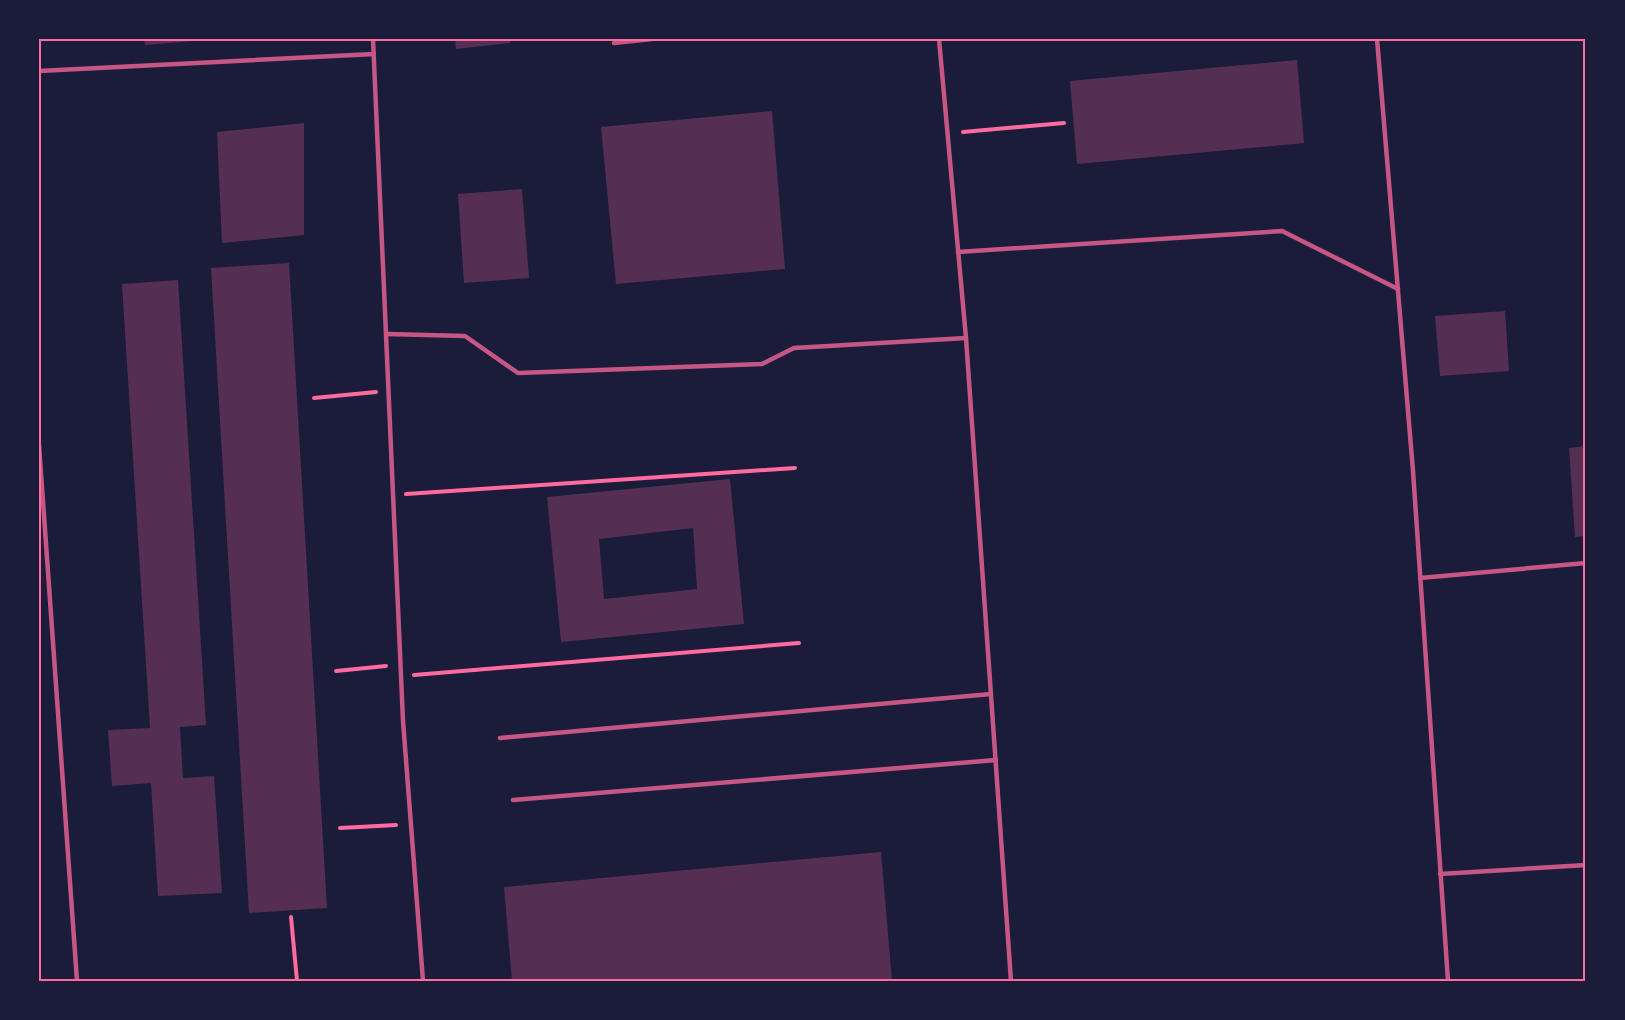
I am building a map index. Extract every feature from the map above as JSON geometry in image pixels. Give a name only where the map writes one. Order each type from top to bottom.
[{"type":"lane","points":[[373,39],[400,665],[423,981]]},
{"type":"lane","points":[[614,43],[652,39]]},
{"type":"lane","points":[[939,39],[966,338],[1011,981]]},
{"type":"lane","points":[[1377,39],[1420,578],[1448,981]]},
{"type":"lane","points":[[39,71],[374,54]]},
{"type":"lane","points":[[958,252],[1282,231],[1398,289]]},
{"type":"lane","points":[[386,334],[465,336],[518,373],[762,364],[794,348],[966,338]]},
{"type":"lane","points":[[39,445],[77,981]]},
{"type":"lane","points":[[1420,578],[1586,563]]},
{"type":"lane","points":[[501,738],[991,694]]},
{"type":"lane","points":[[513,800],[996,760]]},
{"type":"lane","points":[[1440,874],[1586,865]]},
{"type":"path","points":[[948,134],[1064,123]]},
{"type":"path","points":[[314,398],[389,391]]},
{"type":"path","points":[[393,495],[795,468]]},
{"type":"path","points":[[401,676],[799,644]]},
{"type":"path","points":[[336,671],[400,665]]},
{"type":"path","points":[[340,828],[411,824]]},
{"type":"path","points":[[291,917],[297,981]]},
{"type":"building","points":[[144,39],[193,39],[193,41],[145,45]]},
{"type":"building","points":[[455,39],[510,39],[510,43],[456,49]]},
{"type":"building","points":[[1297,60],[1304,143],[1077,164],[1070,81]]},
{"type":"building","points":[[772,111],[785,269],[616,284],[601,127]]},
{"type":"building","points":[[304,123],[304,235],[222,243],[217,132]]},
{"type":"building","points":[[522,189],[529,278],[464,283],[458,194]]},
{"type":"building","points":[[289,263],[327,908],[249,913],[211,268]]},
{"type":"building","points":[[178,280],[206,725],[180,727],[183,778],[214,776],[222,893],[158,896],[151,783],[112,786],[108,730],[150,728],[122,284]]},
{"type":"building","points":[[1505,311],[1509,371],[1440,376],[1435,316]]},
{"type":"building","points":[[1586,446],[1586,536],[1575,537],[1569,448]]},
{"type":"building","points":[[730,479],[744,624],[561,642],[547,497]],"holes":[[[693,528],[697,589],[604,599],[599,539]]]},
{"type":"building","points":[[881,852],[892,981],[512,981],[504,887]]}]
